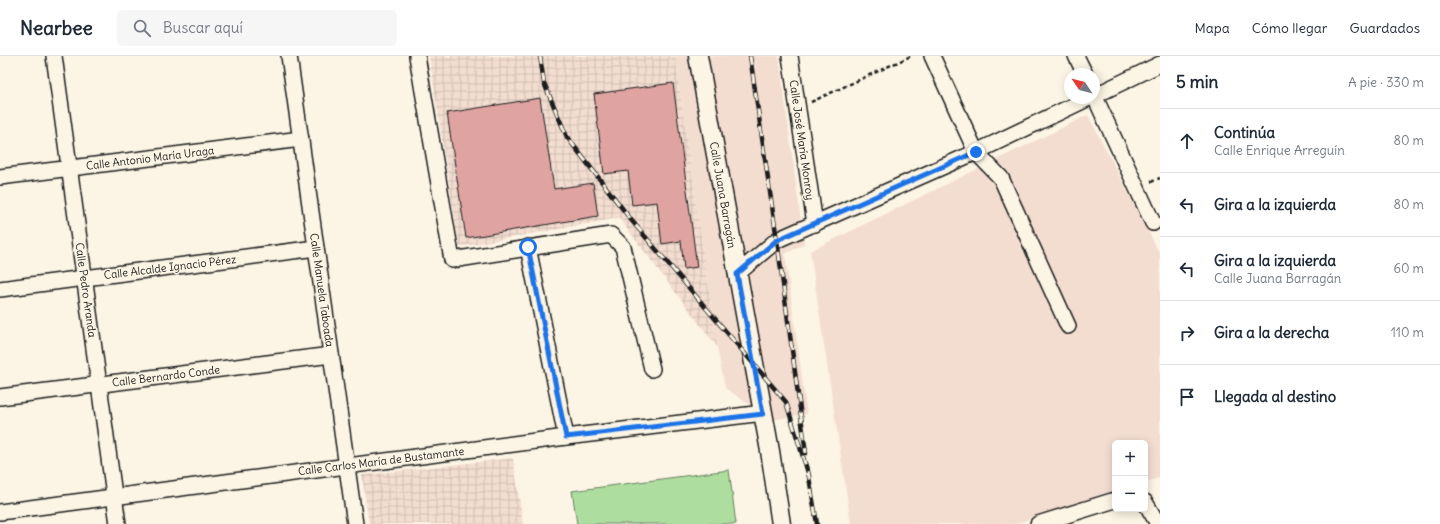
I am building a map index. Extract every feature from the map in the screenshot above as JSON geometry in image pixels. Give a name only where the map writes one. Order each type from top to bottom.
[{"type":"street","name":"Calle Pedro Aranda","points":[[54,56],[118,524]]},
{"type":"street","name":"Calle Manuela Taboada","points":[[289,56],[355,524]]},
{"type":"street","points":[[417,56],[452,260],[611,235],[623,247],[652,369]]},
{"type":"street","name":"Calle Juana Barragán","points":[[698,56],[763,414],[781,524]]},
{"type":"street","name":"Calle José María Monroy","points":[[790,56],[815,224]]},
{"type":"street","points":[[932,56],[976,152],[1001,178],[1068,326]]},
{"type":"street","points":[[1076,56],[1081,68]]},
{"type":"street","points":[[1100,92],[1160,64]]},
{"type":"street","points":[[737,274],[777,240],[976,152],[1076,104]]},
{"type":"street","points":[[1098,104],[1153,224]]},
{"type":"street","name":"Calle Antonio María Uraga","points":[[0,177],[301,139]]},
{"type":"street","points":[[528,247],[566,437]]},
{"type":"street","name":"Calle Alcalde Ignacio Pérez","points":[[0,289],[316,248]]},
{"type":"street","name":"Calle Bernardo Conde","points":[[0,398],[331,355]]},
{"type":"street","name":"Calle Carlos María de Bustamante","points":[[0,512],[566,437],[763,414]]},
{"type":"street","points":[[1038,524],[1112,501]]},
{"type":"street","points":[[1148,507],[1158,524]]},
{"type":"path","points":[[797,108],[911,56]]},
{"type":"shaded area","points":[[429,56],[675,56],[717,347],[619,218],[459,247]]},
{"type":"shaded area","points":[[675,56],[779,56],[804,244],[785,254],[807,414],[772,420],[725,388],[717,347]]},
{"type":"shaded area","points":[[1088,115],[1160,254],[1160,478],[1148,481],[1148,440],[1112,440],[1112,493],[1014,524],[851,524],[810,251]]},
{"type":"shaded area","points":[[513,458],[523,524],[369,524],[362,475]]},
{"type":"green space","points":[[729,470],[736,524],[577,524],[572,491]]},
{"type":"building","points":[[673,83],[697,267],[684,269],[681,241],[662,244],[657,202],[632,205],[628,171],[604,174],[594,94]]},
{"type":"building","points":[[540,98],[554,189],[593,183],[598,216],[466,238],[447,113]]},
{"type":"railway","points":[[540,56],[544,83],[567,137],[632,221],[786,402],[809,476]]},
{"type":"railway","points":[[750,56],[806,453]]},
{"type":"railway","points":[[808,471],[817,524]]},
{"type":"route","points":[[528,247],[566,437],[763,414],[737,274],[777,240],[976,152]]}]
